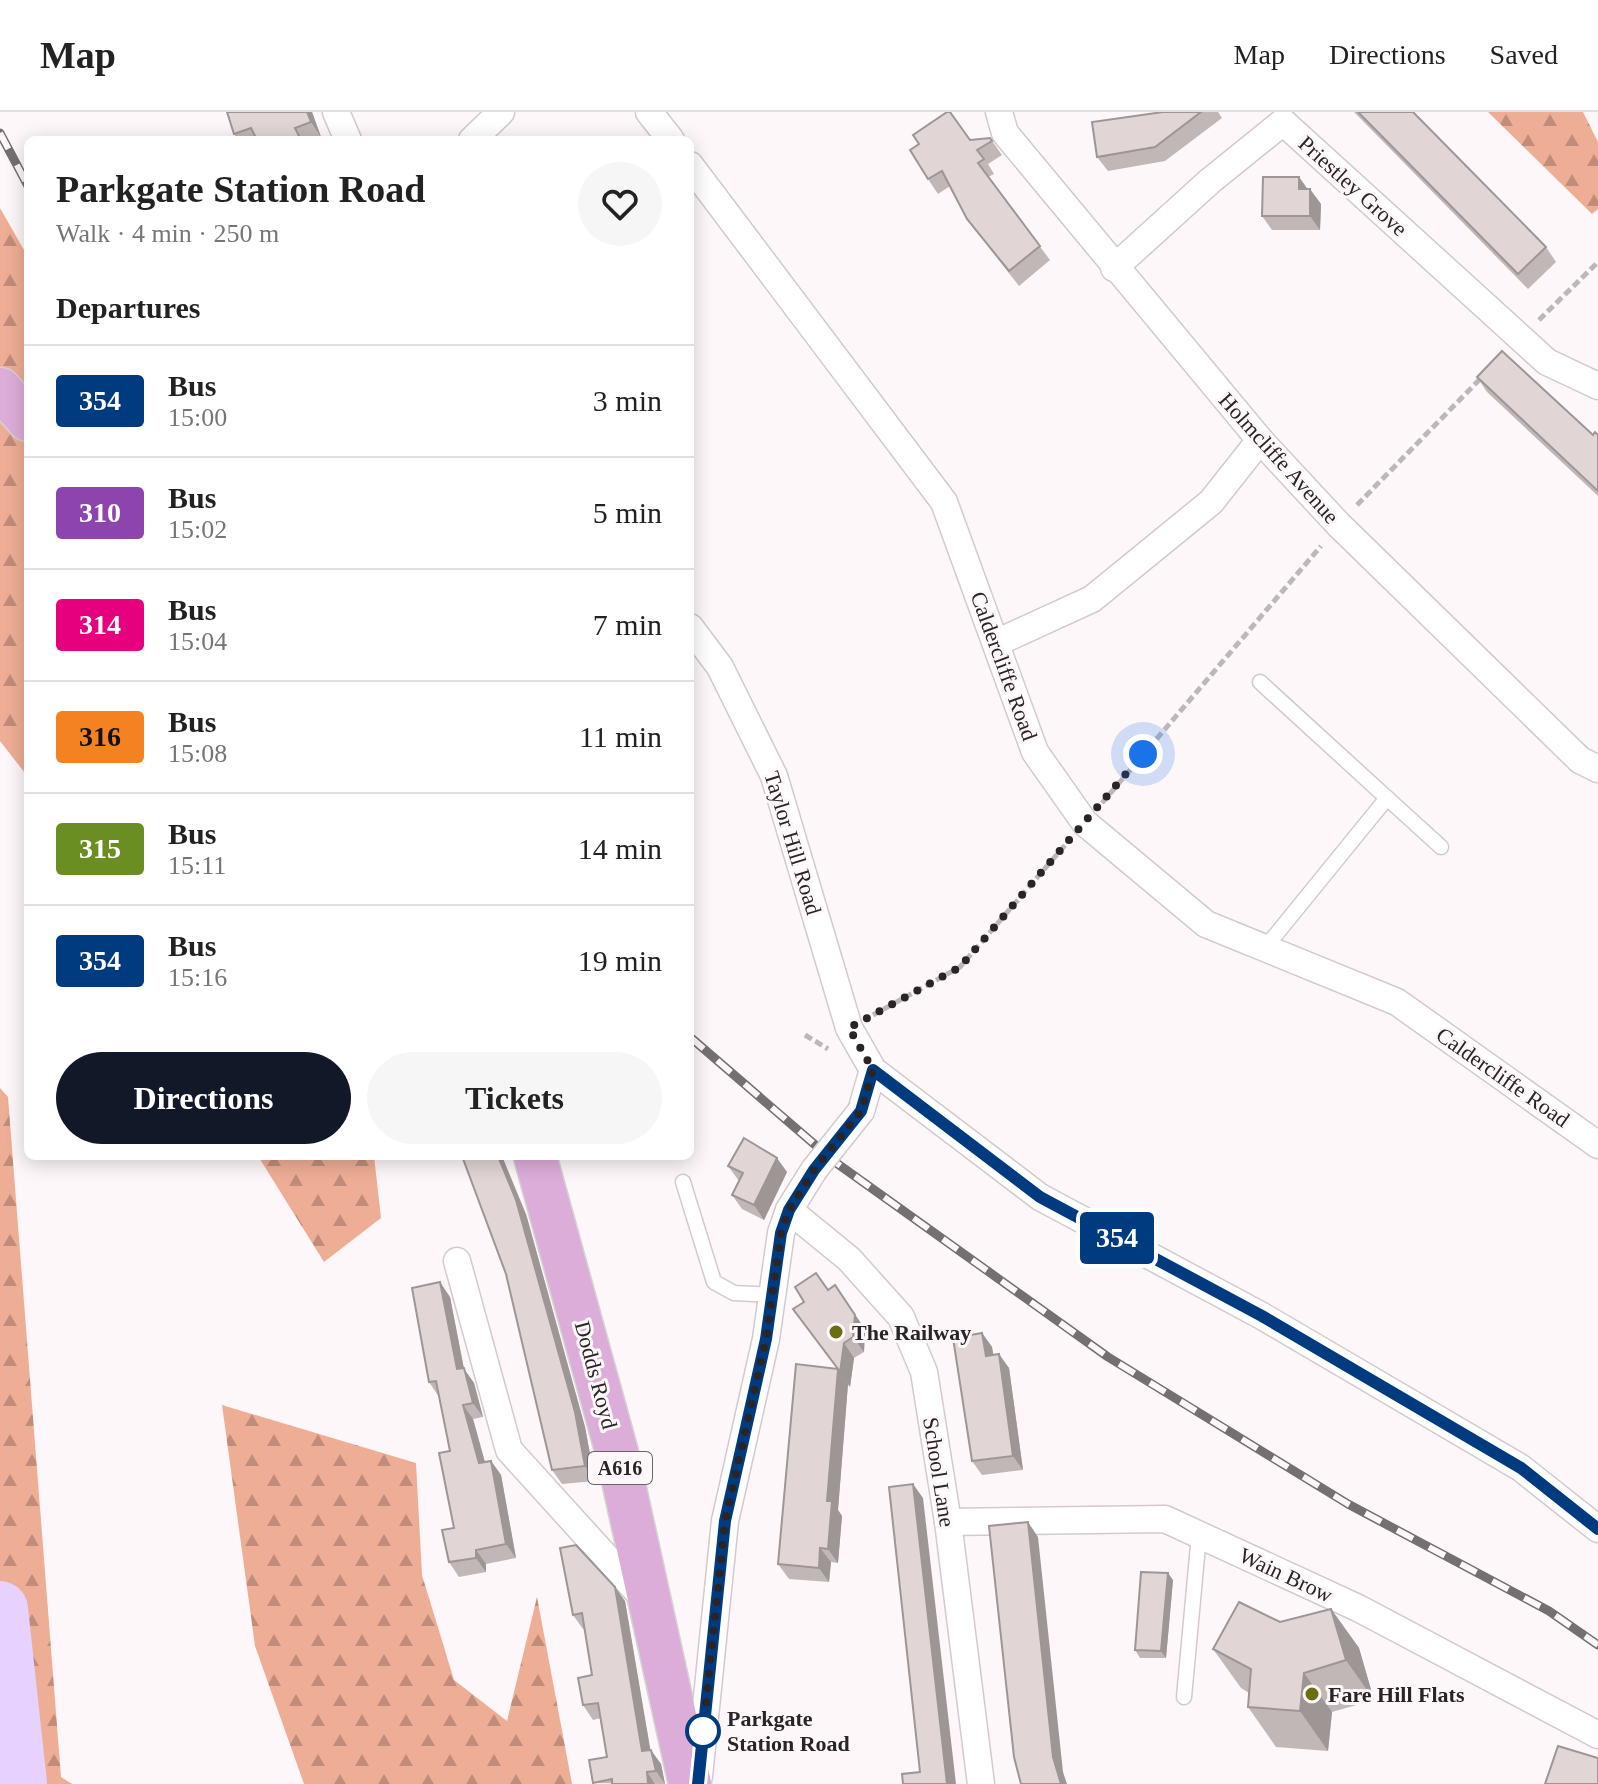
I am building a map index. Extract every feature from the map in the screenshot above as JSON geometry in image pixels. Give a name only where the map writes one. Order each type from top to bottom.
[{"type":"main road","points":[[0,389],[24,416]]},
{"type":"main road","name":"Dodds Royd","points":[[536,1160],[617,1453],[690,1784]]},
{"type":"street","points":[[336,112],[346,136]]},
{"type":"street","points":[[476,136],[501,112]]},
{"type":"street","points":[[649,112],[668,136]]},
{"type":"street","name":"Holmcliffe Avenue","points":[[999,112],[1005,133],[1114,268],[1260,440],[1338,524],[1580,760],[1598,769]]},
{"type":"street","name":"Priestley Grove","points":[[1114,268],[1210,181],[1283,122],[1547,362],[1598,386]]},
{"type":"street","name":"Caldercliffe Road","points":[[694,170],[944,502],[1035,752],[1085,823],[1206,924],[1397,1002],[1598,1145]]},
{"type":"street","points":[[996,643],[1092,599],[1211,502],[1260,440]]},
{"type":"street","name":"Taylor Hill Road","points":[[694,632],[720,667],[774,776],[849,1028],[873,1070]]},
{"type":"street","points":[[698,1784],[725,1521],[766,1339],[781,1233],[789,1210],[814,1170],[861,1111],[873,1070],[1040,1197],[1262,1316],[1521,1468],[1598,1529]]},
{"type":"street","name":"School Lane","points":[[789,1210],[849,1259],[901,1317],[924,1372],[948,1522],[981,1784]]},
{"type":"street","points":[[457,1261],[509,1450],[652,1607]]},
{"type":"street","name":"Wain Brow","points":[[948,1522],[1165,1519],[1358,1608],[1598,1735]]},
{"type":"lane","points":[[1260,682],[1441,847]]},
{"type":"lane","points":[[1265,948],[1387,798]]},
{"type":"lane","points":[[683,1182],[714,1282],[734,1293],[772,1295]]},
{"type":"lane","points":[[1184,1697],[1199,1535]]},
{"type":"path","points":[[849,1028],[960,967],[1338,524],[1598,262]]},
{"type":"green space","points":[[1488,112],[1583,112],[1598,142],[1598,209],[1592,214]]},
{"type":"green space","points":[[0,208],[24,250],[24,772],[0,741]]},
{"type":"green space","points":[[0,1088],[8,1097],[61,1777],[72,1784],[0,1784]]},
{"type":"green space","points":[[260,1160],[374,1160],[381,1218],[324,1262]]},
{"type":"green space","points":[[222,1405],[416,1463],[422,1575],[454,1680],[507,1721],[537,1597],[572,1784],[304,1784],[255,1646]]},
{"type":"building","points":[[227,112],[307,112],[311,122],[295,128],[299,136],[255,136],[251,128],[234,134]]},
{"type":"building","points":[[947,112],[970,140],[990,138],[992,141],[977,150],[984,159],[978,163],[1040,246],[1009,271],[967,219],[942,171],[928,179],[910,150],[919,144],[913,135]]},
{"type":"building","points":[[1163,112],[1201,112],[1155,147],[1097,157],[1092,122]]},
{"type":"building","points":[[1358,112],[1413,112],[1546,247],[1518,274]]},
{"type":"building","points":[[1263,177],[1299,177],[1299,189],[1310,189],[1310,216],[1262,216]]},
{"type":"building","points":[[1502,351],[1593,435],[1595,432],[1598,435],[1598,491],[1477,377]]},
{"type":"building","points":[[744,1138],[777,1158],[754,1205],[732,1195],[743,1173],[728,1166]]},
{"type":"building","points":[[463,1160],[500,1160],[516,1200],[575,1412],[585,1466],[552,1470],[506,1274]]},
{"type":"building","points":[[816,1273],[828,1290],[835,1285],[855,1315],[853,1337],[844,1343],[840,1373],[838,1370],[827,1501],[832,1501],[828,1549],[820,1548],[819,1568],[778,1564],[796,1364],[838,1369],[793,1309],[804,1302],[795,1287]]},
{"type":"building","points":[[440,1282],[457,1369],[464,1368],[473,1403],[463,1405],[479,1463],[491,1461],[506,1544],[476,1550],[476,1558],[449,1562],[442,1530],[454,1528],[439,1453],[450,1451],[436,1381],[429,1382],[412,1288]]},
{"type":"building","points":[[982,1333],[986,1356],[999,1354],[1013,1456],[972,1461],[953,1338]]},
{"type":"building","points":[[913,1484],[947,1784],[903,1784],[902,1774],[920,1772],[889,1487]]},
{"type":"building","points":[[1028,1522],[1053,1757],[1061,1784],[1021,1784],[1014,1757],[989,1526]]},
{"type":"building","points":[[576,1545],[615,1587],[642,1751],[651,1750],[656,1771],[647,1772],[648,1784],[612,1784],[612,1779],[593,1783],[589,1760],[607,1757],[598,1703],[583,1705],[578,1678],[592,1675],[582,1613],[573,1615],[560,1548]]},
{"type":"building","points":[[1141,1572],[1168,1573],[1161,1651],[1135,1650]]},
{"type":"building","points":[[1239,1602],[1280,1622],[1331,1609],[1346,1660],[1304,1673],[1300,1711],[1248,1707],[1251,1669],[1213,1649]]},
{"type":"building","points":[[1558,1746],[1598,1758],[1598,1784],[1545,1784]]},
{"type":"waterway","points":[[0,1609],[19,1784]]},
{"type":"railway","points":[[0,133],[24,178]]},
{"type":"railway","points":[[694,1040],[835,1162],[1108,1357],[1348,1504],[1549,1611],[1598,1645]]},
{"type":"bus line","name":"354","points":[[698,1784],[725,1521],[766,1339],[781,1233],[789,1210],[814,1170],[861,1111],[873,1070],[1040,1197],[1262,1316],[1521,1468],[1598,1529]]},
{"type":"place","name":"The Railway","points":[[836,1332]]},
{"type":"place","name":"Fare Hill Flats","points":[[1312,1694]]},
{"type":"place","name":"Parkgate Station Road","points":[[703,1731]]},
{"type":"route","points":[[703,1731],[725,1521],[766,1339],[781,1233],[789,1210],[814,1170],[861,1111],[873,1070],[858,1049],[849,1028],[960,967],[1143,754]]}]
